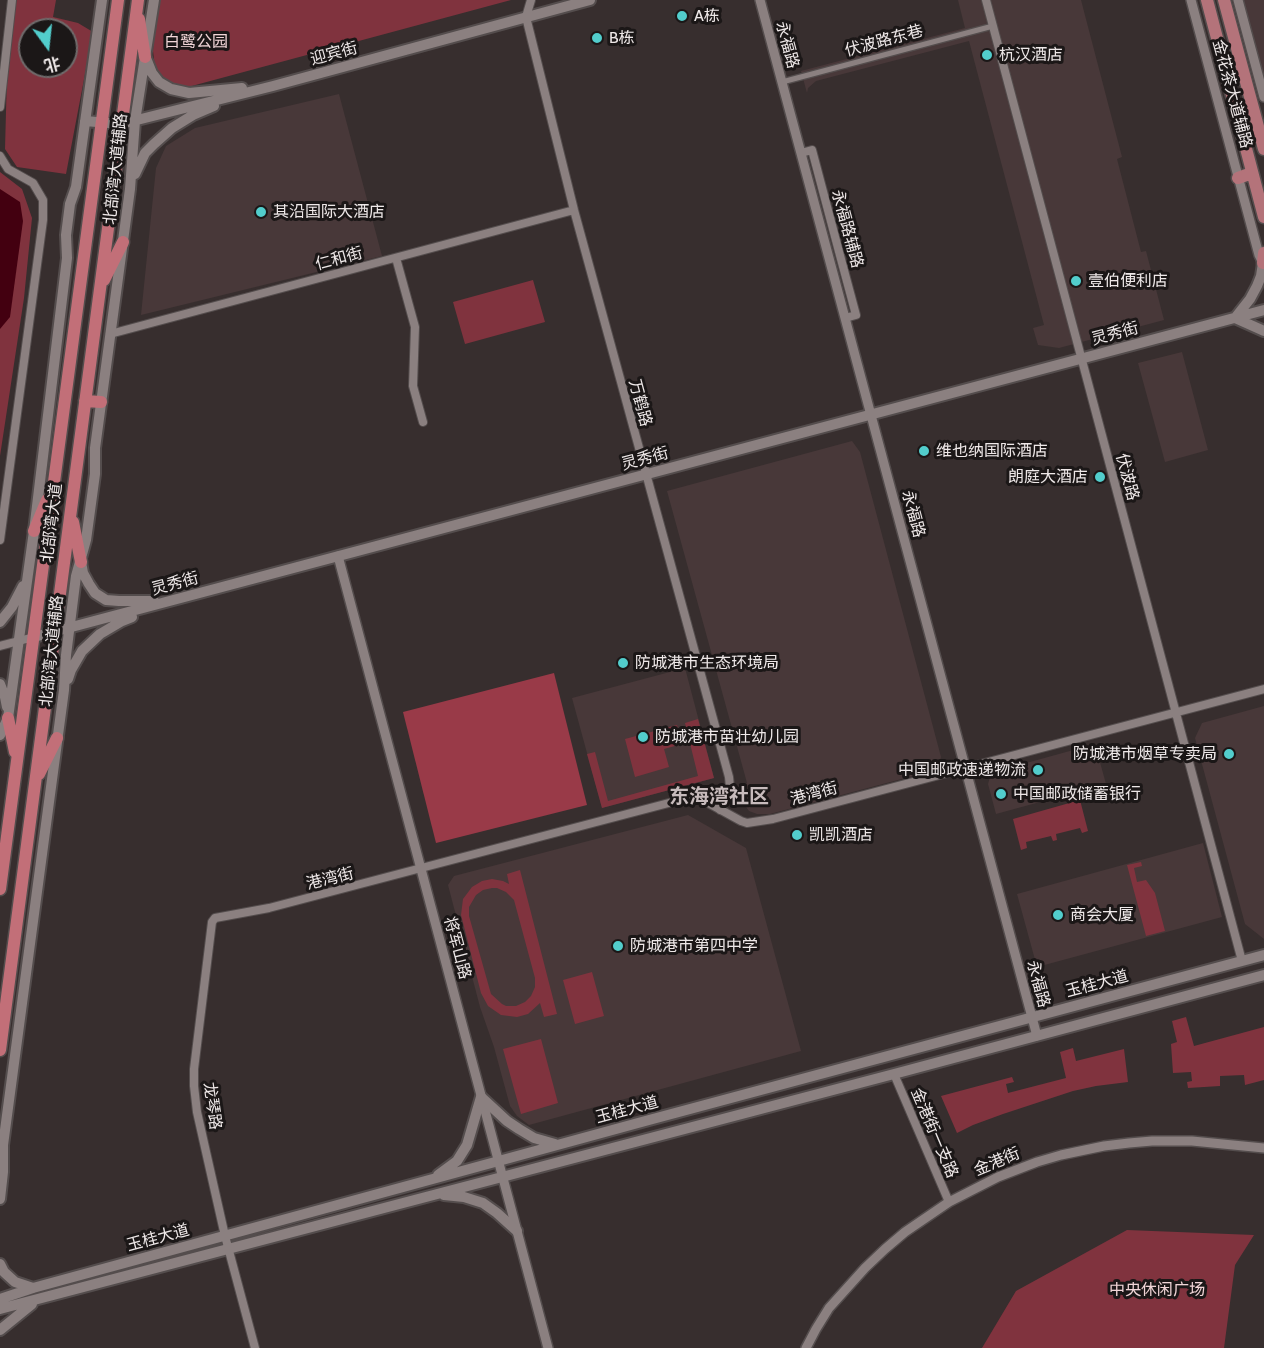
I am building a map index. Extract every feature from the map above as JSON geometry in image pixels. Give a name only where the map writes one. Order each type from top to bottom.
[{"type":"highway","name":"北部湾大道","points":[[0,889],[118,0]]},
{"type":"highway","name":"北部湾大道","points":[[0,1050],[137,3]]},
{"type":"highway","points":[[137,3],[145,57]]},
{"type":"highway","points":[[100,289],[123,242]]},
{"type":"highway","points":[[85,401],[101,402]]},
{"type":"highway","points":[[34,531],[54,485]]},
{"type":"highway","points":[[70,512],[81,562]]},
{"type":"highway","points":[[8,718],[17,761]]},
{"type":"highway","points":[[35,783],[57,738]]},
{"type":"main road","name":"北部湾大道辅路","points":[[0,735],[8,718],[34,531],[67,258],[66,235],[70,204],[76,187],[102,0]]},
{"type":"main road","name":"北部湾大道辅路","points":[[0,1199],[3,1145],[64,690],[76,576],[86,540],[101,402],[130,189],[135,121],[154,0]]},
{"type":"main road","name":"迎宾街","points":[[85,121],[121,124],[135,121],[590,0]]},
{"type":"main road","points":[[1207,0],[1264,217]]},
{"type":"main road","points":[[1224,0],[1264,149]]},
{"type":"main road","points":[[145,57],[159,82],[171,89],[189,93],[273,86]]},
{"type":"main road","points":[[130,189],[138,166],[146,153],[172,128],[193,115],[243,93]]},
{"type":"main road","points":[[1238,178],[1252,174]]},
{"type":"main road","points":[[1264,253],[1264,264],[1257,286],[1235,318],[1264,331]]},
{"type":"main road","name":"灵秀街","points":[[34,637],[1264,310]]},
{"type":"main road","points":[[81,562],[83,573],[89,584],[95,593],[106,600],[171,601]]},
{"type":"main road","points":[[0,622],[12,608],[28,568]]},
{"type":"main road","points":[[64,690],[71,670],[82,651],[100,634],[122,621],[171,601]]},
{"type":"main road","points":[[0,684],[5,697],[8,718]]},
{"type":"main road","name":"玉桂大道","points":[[0,1299],[498,1161],[1264,955]]},
{"type":"main road","name":"玉桂大道","points":[[0,1309],[1264,975]]},
{"type":"main road","points":[[433,1179],[456,1161],[467,1145],[481,1096],[519,1130],[534,1138],[557,1145]]},
{"type":"main road","points":[[438,1194],[464,1197],[483,1203],[517,1231]]},
{"type":"main road","points":[[0,1264],[4,1272],[15,1282],[33,1288],[36,1300],[0,1330]]},
{"type":"street","points":[[0,107],[12,0]]},
{"type":"street","points":[[526,17],[531,0]]},
{"type":"street","name":"永福路","points":[[760,0],[1037,1036]]},
{"type":"street","name":"伏波路","points":[[986,0],[1242,961]]},
{"type":"street","name":"金花茶大道辅路","points":[[1191,0],[1259,255],[1264,264]]},
{"type":"street","name":"金花茶大道辅路","points":[[1238,0],[1264,93]]},
{"type":"street","name":"万鹤路","points":[[526,17],[574,210],[729,777],[729,796],[720,810]]},
{"type":"street","name":"伏波路东巷","points":[[782,82],[993,26]]},
{"type":"street","points":[[1250,95],[1264,93]]},
{"type":"street","points":[[0,156],[8,168],[33,183],[43,200],[43,220],[0,540]]},
{"type":"street","name":"仁和街","points":[[110,334],[574,210]]},
{"type":"street","points":[[396,258],[415,327],[413,386],[423,422]]},
{"type":"street","name":"将军山路","points":[[338,556],[548,1348]]},
{"type":"street","points":[[0,646],[34,637]]},
{"type":"street","name":"港湾街","points":[[269,908],[694,797],[741,821],[754,823],[773,819],[1264,689]]},
{"type":"street","name":"龙琴路","points":[[255,1348],[228,1250],[197,1112],[194,1069],[212,922],[215,918],[269,908]]},
{"type":"street","name":"金港街一支路","points":[[894,1074],[949,1202]]},
{"type":"street","name":"金港街","points":[[806,1348],[829,1308],[865,1268],[905,1232],[949,1202],[998,1177],[1061,1155],[1104,1146],[1140,1142],[1176,1140],[1264,1148]]},
{"type":"shaded area","points":[[958,0],[1081,0],[1122,157],[1117,159],[1141,252],[1146,251],[1164,320],[1059,348],[1038,345],[1033,328],[1044,325],[969,41],[816,81],[808,88],[807,93],[801,71],[965,28]]},
{"type":"shaded area","points":[[1242,0],[1264,0],[1264,78],[1263,78]]},
{"type":"shaded area","name":"其沿国际大酒店","points":[[339,94],[382,256],[141,315],[156,168],[166,146],[195,128]]},
{"type":"shaded area","points":[[0,189],[20,202],[23,221],[10,317],[0,329]]},
{"type":"shaded area","points":[[1182,352],[1208,450],[1165,462],[1138,363]]},
{"type":"shaded area","points":[[852,441],[860,452],[941,757],[939,764],[928,772],[770,814],[757,814],[749,811],[744,804],[738,785],[747,783],[667,491]]},
{"type":"shaded area","name":"防城港市苗壮幼儿园","points":[[685,668],[714,778],[602,808],[572,698]]},
{"type":"shaded area","points":[[554,673],[587,805],[436,843],[403,712]]},
{"type":"shaded area","points":[[1264,706],[1264,939],[1245,924],[1195,738],[1202,723]]},
{"type":"shaded area","points":[[1095,744],[1106,784],[996,814],[988,784],[990,777],[1012,767]]},
{"type":"shaded area","name":"防城港市第四中学","points":[[688,815],[746,848],[801,1051],[529,1125],[517,1116],[510,1106],[480,1007],[448,885],[454,876]]},
{"type":"shaded area","points":[[1203,843],[1222,917],[1037,967],[1017,894]]},
{"type":"green space","points":[[9,0],[56,0],[53,17],[57,18],[18,18],[18,78],[78,78],[78,23],[93,32],[66,174],[17,167],[5,149]]},
{"type":"green space","name":"白鹭公园","points":[[159,0],[511,0],[188,87],[173,84],[155,67],[154,34]]},
{"type":"green space","points":[[0,172],[22,189],[32,218],[24,298],[0,456]]},
{"type":"green space","points":[[533,280],[545,322],[465,344],[453,302]]},
{"type":"green space","points":[[698,719],[714,778],[602,808],[587,754],[595,752],[608,801],[698,776],[685,723]]},
{"type":"green space","points":[[677,725],[682,744],[664,749],[669,767],[635,777],[625,739]]},
{"type":"green space","points":[[1080,800],[1088,831],[1082,833],[1080,828],[1056,834],[1057,840],[1053,841],[1051,836],[1026,842],[1027,848],[1021,850],[1013,819]]},
{"type":"green space","points":[[1141,862],[1142,866],[1134,868],[1137,882],[1146,880],[1155,893],[1165,931],[1146,936],[1127,865]]},
{"type":"green space","points":[[520,870],[557,1014],[544,1017],[540,1003],[528,1014],[517,1017],[501,1015],[488,1006],[481,993],[461,915],[463,899],[472,887],[482,881],[492,879],[509,884],[507,874]],"holes":[[[497,888],[506,892],[514,900],[535,978],[535,987],[531,996],[516,1006],[506,1006],[491,994],[469,916],[469,907],[476,895],[483,890]]]},
{"type":"green space","points":[[592,972],[604,1016],[575,1024],[563,980]]},
{"type":"green space","points":[[1186,1017],[1194,1046],[1264,1027],[1264,1080],[1245,1085],[1244,1075],[1220,1076],[1220,1086],[1188,1088],[1187,1082],[1192,1081],[1191,1072],[1173,1073],[1171,1044],[1177,1042],[1172,1021]]},
{"type":"green space","points":[[541,1039],[558,1103],[521,1114],[503,1049]]},
{"type":"green space","points":[[1073,1048],[1076,1061],[1124,1049],[1128,1082],[1073,1091],[1003,1114],[957,1133],[941,1096],[1012,1077],[1014,1082],[1006,1084],[1008,1093],[1066,1078],[1060,1052]]},
{"type":"green space","name":"中央休闲广场","points":[[1127,1230],[1254,1235],[1235,1265],[1224,1348],[982,1348],[1016,1291]]},
{"type":"place","name":"A栋","points":[[682,16]]},
{"type":"place","name":"B栋","points":[[597,38]]},
{"type":"place","name":"杭汉酒店","points":[[987,55]]},
{"type":"place","name":"其沿国际大酒店","points":[[261,212]]},
{"type":"place","name":"壹伯便利店","points":[[1076,281]]},
{"type":"place","name":"维也纳国际酒店","points":[[924,451]]},
{"type":"place","name":"朗庭大酒店","points":[[1100,477]]},
{"type":"place","name":"防城港市生态环境局","points":[[623,663]]},
{"type":"place","name":"防城港市苗壮幼儿园","points":[[643,737]]},
{"type":"place","name":"防城港市烟草专卖局","points":[[1229,754]]},
{"type":"place","name":"中国邮政速递物流","points":[[1038,770]]},
{"type":"place","name":"中国邮政储蓄银行","points":[[1001,794]]},
{"type":"place","name":"凯凯酒店","points":[[797,835]]},
{"type":"place","name":"商会大厦","points":[[1058,915]]},
{"type":"place","name":"防城港市第四中学","points":[[618,946]]},
{"type":"district","name":"东海湾社区","points":[[719,797]]}]
